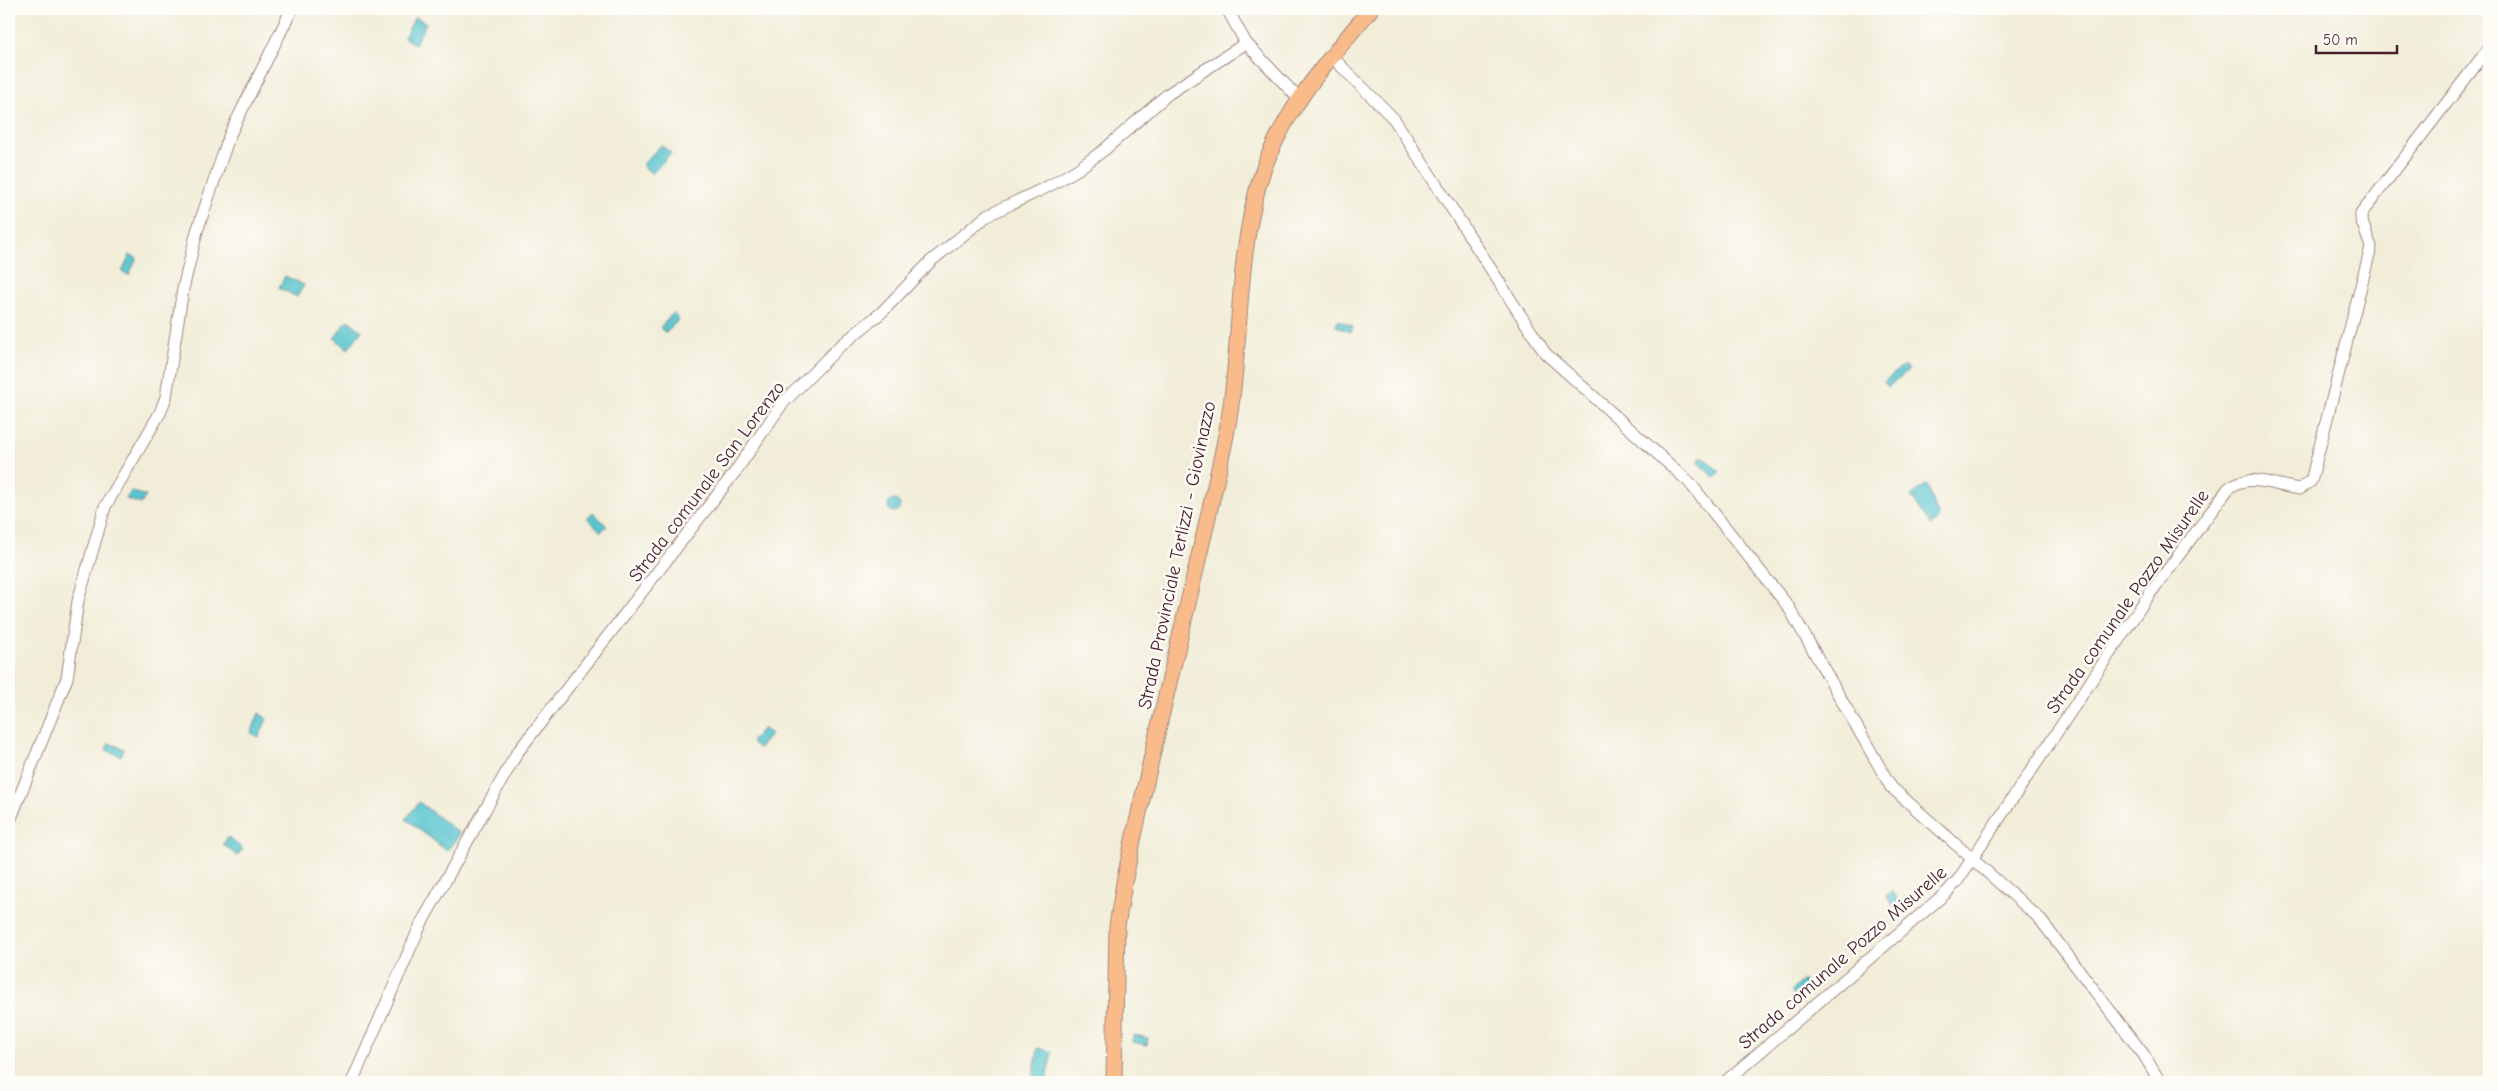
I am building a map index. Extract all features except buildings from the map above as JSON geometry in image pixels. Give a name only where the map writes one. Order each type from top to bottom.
[{"type":"main road","name":"Strada Provinciale Terlizzi - Giovinazzo","points":[[1114,1082],[1117,926],[1124,883],[1225,442],[1247,238],[1259,182],[1275,142],[1299,99],[1331,56],[1372,9]]},
{"type":"street","points":[[9,823],[67,678],[78,601],[105,507],[160,413],[166,397],[189,259],[230,134],[292,9]]},
{"type":"street","points":[[1227,9],[1246,43],[1299,99]]},
{"type":"street","name":"Strada comunale San Lorenzo","points":[[352,1082],[420,924],[517,753],[735,472],[782,404],[839,347],[882,312],[931,261],[988,215],[1051,185],[1078,169],[1104,150],[1168,94],[1246,43]]},
{"type":"street","name":"Strada comunale Pozzo Misurelle","points":[[1725,1082],[1947,892],[1968,867],[1972,856],[2146,599],[2228,489],[2237,483],[2251,481],[2300,489],[2310,481],[2371,247],[2361,214],[2489,48]]},
{"type":"street","points":[[1331,56],[1394,119],[1545,353],[1689,482],[1788,606],[1891,787],[1972,856],[2039,918],[2138,1047],[2160,1082]]},
{"type":"water","points":[[415,17],[426,23],[415,44],[404,38]]},
{"type":"water","points":[[661,145],[671,153],[652,174],[642,165]]},
{"type":"water","points":[[130,255],[137,258],[129,275],[122,272]]},
{"type":"water","points":[[285,276],[304,285],[297,297],[279,288]]},
{"type":"water","points":[[673,313],[679,319],[666,333],[660,328]]},
{"type":"water","points":[[348,320],[362,331],[348,349],[334,338]]},
{"type":"water","points":[[1338,320],[1353,326],[1351,332],[1336,326]]},
{"type":"water","points":[[1904,365],[1909,370],[1888,387],[1884,382]]},
{"type":"water","points":[[1702,456],[1720,472],[1715,478],[1697,462]]},
{"type":"water","points":[[1927,484],[1939,518],[1931,525],[1911,496]]},
{"type":"water","points":[[131,491],[146,496],[141,504],[126,499]]},
{"type":"water","points":[[894,500],[900,506],[894,512],[888,506]]},
{"type":"water","points":[[593,512],[607,526],[601,532],[587,518]]},
{"type":"water","points":[[259,713],[267,719],[259,737],[251,733]]},
{"type":"water","points":[[763,728],[771,734],[759,748],[751,742]]},
{"type":"water","points":[[109,743],[124,749],[121,756],[106,750]]},
{"type":"water","points":[[419,802],[460,834],[447,851],[406,819]]},
{"type":"water","points":[[228,837],[243,849],[237,856],[223,844]]},
{"type":"water","points":[[1892,891],[1904,908],[1898,912],[1886,895]]},
{"type":"water","points":[[1803,980],[1807,985],[1795,996],[1791,991]]},
{"type":"water","points":[[1133,1035],[1148,1038],[1147,1045],[1132,1042]]},
{"type":"water","points":[[1038,1048],[1052,1052],[1046,1082],[1032,1082]]}]
